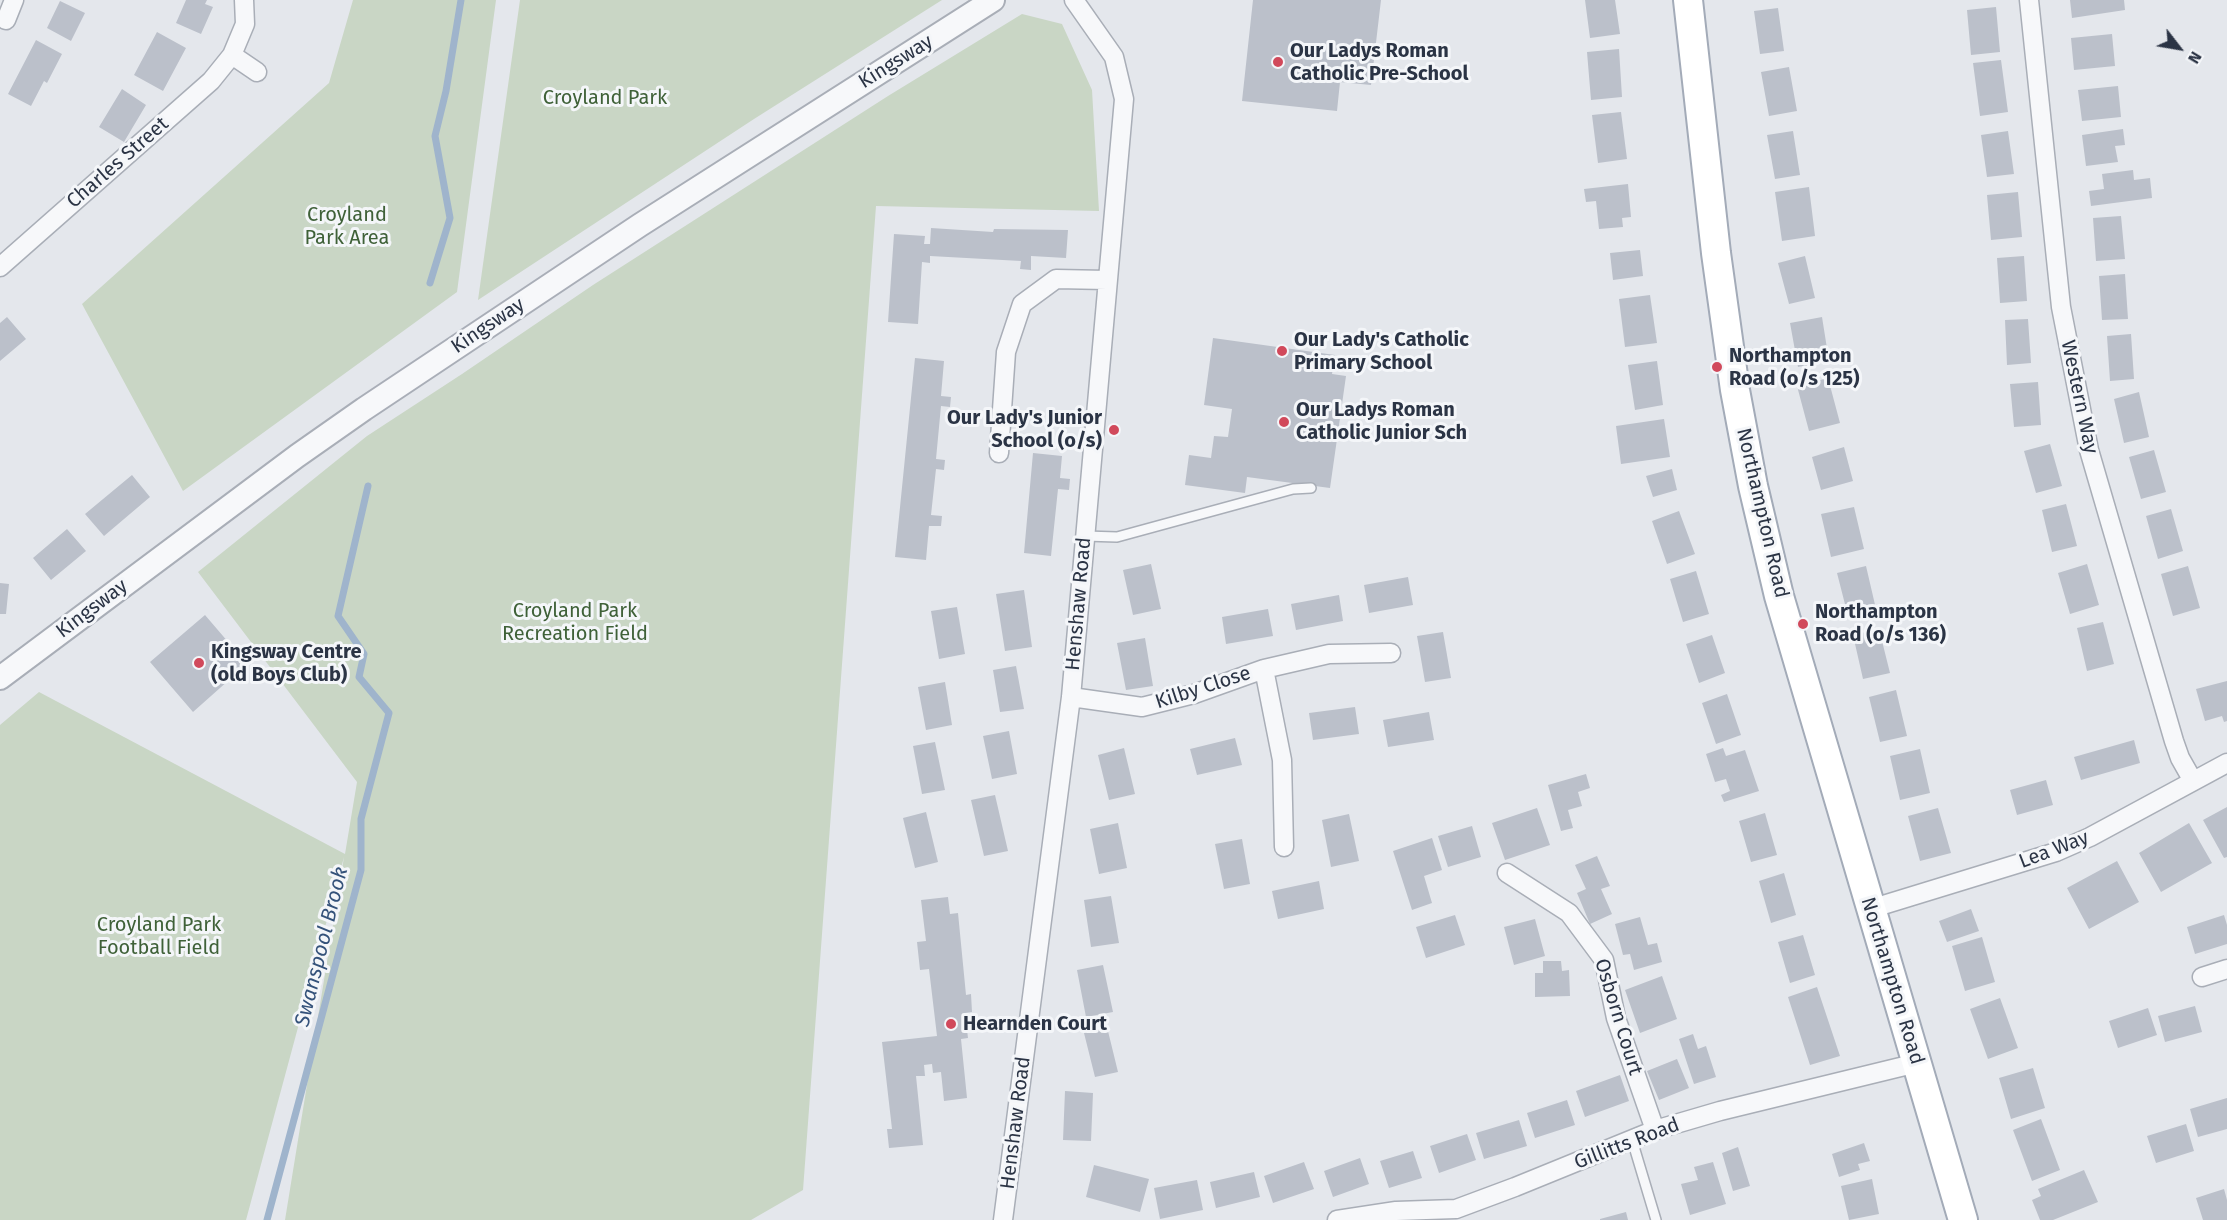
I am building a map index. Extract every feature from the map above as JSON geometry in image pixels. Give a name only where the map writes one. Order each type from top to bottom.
[{"type":"main road","name":"Northampton Road","points":[[1688,0],[1717,265],[1735,390],[1753,486],[1779,596],[1963,1220]]},
{"type":"street","points":[[6,20],[14,0]]},
{"type":"street","name":"Charles Street","points":[[0,267],[211,81],[232,55],[245,24],[244,0]]},
{"type":"street","name":"Kingsway","points":[[0,678],[287,463],[364,409],[647,220],[993,0]]},
{"type":"street","name":"Henshaw Road","points":[[1003,1220],[1071,697],[1124,99],[1114,57],[1074,0]]},
{"type":"street","name":"Western Way","points":[[2030,0],[2061,306],[2089,450],[2174,741],[2180,758],[2193,781]]},
{"type":"street","points":[[232,55],[256,72]]},
{"type":"street","points":[[999,453],[1006,352],[1022,304],[1056,279],[1107,280]]},
{"type":"street","name":"Kilby Close","points":[[1071,697],[1142,707],[1194,694],[1264,669],[1329,654],[1391,653]]},
{"type":"street","name":"Kilby Close","points":[[1264,669],[1282,760],[1284,847]]},
{"type":"street","name":"Lea Way","points":[[1870,909],[2056,852],[2090,837],[2227,763]]},
{"type":"street","name":"Osborn Court","points":[[1507,873],[1569,913],[1604,960],[1616,1018],[1655,1130]]},
{"type":"street","points":[[2202,976],[2227,969]]},
{"type":"street","name":"Gillitts Road","points":[[1337,1220],[1396,1211],[1456,1209],[1655,1130],[1917,1063]]},
{"type":"lane","points":[[1085,536],[1117,537],[1293,489],[1311,488]]},
{"type":"lane","points":[[1632,1140],[1656,1220]]},
{"type":"green space","name":"Croyland Park Area","points":[[353,0],[496,0],[457,292],[183,491],[82,304],[329,83]]},
{"type":"green space","name":"Croyland Park","points":[[520,0],[942,0],[754,119],[478,300]]},
{"type":"green space","name":"Croyland Park Recreation Field","points":[[1022,14],[1062,24],[1092,90],[1099,211],[876,206],[803,1190],[751,1220],[285,1220],[344,857],[246,1220],[0,1220],[0,725],[39,692],[345,854],[357,782],[198,572],[367,436],[593,285],[888,96]]},
{"type":"building","points":[[186,0],[207,0],[205,4],[213,7],[201,34],[176,23]]},
{"type":"building","points":[[1253,0],[1381,0],[1371,85],[1340,82],[1337,111],[1242,101]]},
{"type":"building","points":[[1585,0],[1615,0],[1620,34],[1590,38]]},
{"type":"building","points":[[2070,0],[2124,0],[2125,10],[2072,18]]},
{"type":"building","points":[[60,1],[85,13],[71,41],[47,28]]},
{"type":"building","points":[[1996,7],[2000,52],[1971,55],[1967,10]]},
{"type":"building","points":[[1778,8],[1784,51],[1760,54],[1754,11]]},
{"type":"building","points":[[157,32],[186,48],[163,91],[134,75]]},
{"type":"building","points":[[2112,34],[2115,66],[2074,70],[2071,38]]},
{"type":"building","points":[[36,40],[62,54],[47,83],[44,81],[31,106],[8,94]]},
{"type":"building","points":[[1619,49],[1622,97],[1591,100],[1587,52]]},
{"type":"building","points":[[2001,60],[2008,112],[1980,116],[1973,63]]},
{"type":"building","points":[[1789,67],[1797,111],[1769,116],[1761,72]]},
{"type":"building","points":[[2118,86],[2121,117],[2082,121],[2078,90]]},
{"type":"building","points":[[122,89],[146,105],[124,142],[99,127]]},
{"type":"building","points":[[1621,112],[1627,159],[1598,163],[1592,115]]},
{"type":"building","points":[[2123,129],[2125,145],[2115,146],[2118,162],[2086,166],[2082,135]]},
{"type":"building","points":[[1793,131],[1800,175],[1775,179],[1767,135]]},
{"type":"building","points":[[2008,131],[2014,174],[1987,177],[1981,135]]},
{"type":"building","points":[[2133,170],[2134,180],[2150,178],[2152,198],[2091,206],[2089,191],[2104,189],[2102,174]]},
{"type":"building","points":[[1628,184],[1631,217],[1622,218],[1623,227],[1599,229],[1596,201],[1586,202],[1584,189]]},
{"type":"building","points":[[1809,187],[1815,236],[1782,241],[1775,192]]},
{"type":"building","points":[[2018,192],[2022,237],[1991,240],[1987,195]]},
{"type":"building","points":[[2121,216],[2125,259],[2096,261],[2093,218]]},
{"type":"building","points":[[931,228],[993,232],[994,229],[1068,230],[1066,258],[1031,256],[1031,270],[1020,269],[1021,261],[930,256],[930,263],[922,262],[918,324],[888,322],[894,234],[925,236],[924,244],[930,244]]},
{"type":"building","points":[[1640,250],[1643,276],[1613,280],[1610,253]]},
{"type":"building","points":[[1805,256],[1815,298],[1789,304],[1778,263]]},
{"type":"building","points":[[2024,256],[2027,301],[2000,303],[1997,258]]},
{"type":"building","points":[[2125,274],[2128,319],[2102,320],[2099,276]]},
{"type":"building","points":[[1650,295],[1657,343],[1625,347],[1619,299]]},
{"type":"building","points":[[7,317],[26,339],[0,361],[0,323]]},
{"type":"building","points":[[1822,317],[1829,361],[1798,367],[1790,323]]},
{"type":"building","points":[[2028,319],[2031,363],[2007,365],[2005,320]]},
{"type":"building","points":[[2131,334],[2134,379],[2110,381],[2107,336]]},
{"type":"building","name":"Our Ladys Roman Catholic Junior Sch","points":[[1213,338],[1335,355],[1332,374],[1346,376],[1330,488],[1247,477],[1245,493],[1185,485],[1189,455],[1211,458],[1214,436],[1228,437],[1232,409],[1204,405]]},
{"type":"building","points":[[915,358],[944,361],[941,396],[951,397],[950,407],[941,406],[936,459],[945,460],[944,470],[936,469],[931,515],[942,516],[941,526],[929,526],[926,560],[895,557]]},
{"type":"building","points":[[1657,361],[1663,405],[1635,410],[1628,365]]},
{"type":"building","points":[[1828,378],[1840,423],[1809,431],[1797,386]]},
{"type":"building","points":[[2038,382],[2041,425],[2014,427],[2010,384]]},
{"type":"building","points":[[2139,392],[2149,437],[2124,443],[2114,399]]},
{"type":"building","points":[[1664,419],[1670,457],[1621,464],[1616,426]]},
{"type":"building","points":[[2050,444],[2062,486],[2036,493],[2024,451]]},
{"type":"building","points":[[1844,447],[1853,481],[1821,490],[1812,457]]},
{"type":"building","points":[[2154,450],[2166,492],[2141,499],[2129,457]]},
{"type":"building","points":[[1033,453],[1062,456],[1060,478],[1070,479],[1069,490],[1058,489],[1051,556],[1024,553]]},
{"type":"building","points":[[1672,469],[1677,490],[1653,497],[1646,476]]},
{"type":"building","points":[[132,475],[150,497],[104,536],[85,514]]},
{"type":"building","points":[[2066,504],[2077,546],[2052,552],[2042,510]]},
{"type":"building","points":[[1854,507],[1864,549],[1831,557],[1821,514]]},
{"type":"building","points":[[2171,509],[2183,551],[2158,559],[2146,516]]},
{"type":"building","points":[[1679,511],[1695,554],[1667,564],[1652,521]]},
{"type":"building","points":[[67,529],[86,551],[51,580],[33,558]]},
{"type":"building","points":[[1151,564],[1161,609],[1133,615],[1123,570]]},
{"type":"building","points":[[2087,564],[2099,605],[2070,614],[2058,573]]},
{"type":"building","points":[[1866,566],[1876,609],[1848,616],[1837,573]]},
{"type":"building","points":[[2188,566],[2200,608],[2173,616],[2161,574]]},
{"type":"building","points":[[1696,571],[1709,614],[1683,622],[1670,579]]},
{"type":"building","points":[[1408,577],[1413,605],[1369,613],[1364,585]]},
{"type":"building","points":[[0,583],[9,584],[6,614],[0,614]]},
{"type":"building","points":[[1024,590],[1032,647],[1005,651],[996,594]]},
{"type":"building","points":[[1339,595],[1343,621],[1296,630],[1291,604]]},
{"type":"building","points":[[957,607],[965,654],[939,659],[931,611]]},
{"type":"building","points":[[1268,609],[1273,636],[1226,644],[1222,617]]},
{"type":"building","name":"Kingsway Centre (old Boys Club)","points":[[205,615],[247,664],[193,712],[150,662]]},
{"type":"building","points":[[2103,622],[2114,664],[2087,671],[2077,628]]},
{"type":"building","points":[[1879,629],[1890,673],[1863,679],[1853,635]]},
{"type":"building","points":[[1443,632],[1451,678],[1425,682],[1417,636]]},
{"type":"building","points":[[1712,635],[1725,673],[1699,683],[1686,644]]},
{"type":"building","points":[[1145,638],[1153,686],[1126,690],[1117,643]]},
{"type":"building","points":[[1016,666],[1024,709],[1000,712],[993,670]]},
{"type":"building","points":[[2227,681],[2227,721],[2224,722],[2222,716],[2205,721],[2196,689]]},
{"type":"building","points":[[945,682],[952,725],[926,730],[918,687]]},
{"type":"building","points":[[1896,690],[1907,736],[1880,742],[1869,697]]},
{"type":"building","points":[[1727,694],[1741,735],[1716,744],[1702,703]]},
{"type":"building","points":[[1355,707],[1359,734],[1313,740],[1309,713]]},
{"type":"building","points":[[1429,712],[1434,740],[1388,747],[1383,720]]},
{"type":"building","points":[[1009,731],[1017,774],[992,779],[983,736]]},
{"type":"building","points":[[1235,738],[1242,765],[1197,775],[1190,749]]},
{"type":"building","points":[[2134,740],[2140,763],[2081,780],[2074,757]]},
{"type":"building","points":[[935,742],[945,790],[922,794],[913,746]]},
{"type":"building","points":[[1124,748],[1135,794],[1109,800],[1098,755]]},
{"type":"building","points":[[1723,748],[1726,756],[1745,750],[1759,791],[1724,802],[1721,795],[1730,791],[1726,779],[1715,782],[1706,754]]},
{"type":"building","points":[[1920,749],[1930,793],[1900,800],[1890,756]]},
{"type":"building","points":[[1586,774],[1590,788],[1578,792],[1582,806],[1568,810],[1573,828],[1561,831],[1548,785]]},
{"type":"building","points":[[2046,780],[2053,805],[2017,815],[2010,790]]},
{"type":"building","points":[[995,795],[1008,851],[984,856],[971,800]]},
{"type":"building","points":[[2227,807],[2227,857],[2224,858],[2203,820]]},
{"type":"building","points":[[1537,808],[1550,845],[1505,860],[1492,823]]},
{"type":"building","points":[[1938,808],[1951,853],[1920,861],[1908,816]]},
{"type":"building","points":[[926,812],[938,862],[915,868],[903,818]]},
{"type":"building","points":[[1765,813],[1777,855],[1751,862],[1739,821]]},
{"type":"building","points":[[1349,814],[1359,861],[1331,867],[1322,820]]},
{"type":"building","points":[[1118,823],[1127,868],[1099,874],[1090,829]]},
{"type":"building","points":[[2189,823],[2212,863],[2161,892],[2139,853]]},
{"type":"building","points":[[1472,826],[1481,857],[1448,867],[1438,836]]},
{"type":"building","points":[[1432,838],[1442,870],[1424,876],[1432,903],[1412,910],[1393,851]]},
{"type":"building","points":[[1242,839],[1250,884],[1224,889],[1215,844]]},
{"type":"building","points":[[1597,856],[1610,886],[1601,889],[1612,914],[1590,924],[1577,893],[1586,889],[1575,865]]},
{"type":"building","points":[[2117,861],[2139,902],[2089,929],[2067,888]]},
{"type":"building","points":[[1784,873],[1796,915],[1771,923],[1759,881]]},
{"type":"building","points":[[1319,881],[1324,909],[1278,919],[1272,891]]},
{"type":"building","points":[[1111,896],[1119,943],[1091,947],[1084,900]]},
{"type":"building","name":"Hearnden Court","points":[[948,897],[950,914],[958,913],[966,995],[971,994],[972,1012],[965,1013],[968,1038],[961,1039],[967,1098],[944,1101],[941,1072],[933,1073],[932,1064],[924,1065],[925,1076],[916,1076],[923,1145],[889,1148],[887,1129],[892,1129],[882,1042],[937,1036],[929,969],[920,970],[917,942],[926,941],[921,900]]},
{"type":"building","points":[[1971,909],[1979,931],[1947,942],[1939,921]]},
{"type":"building","points":[[1455,915],[1465,945],[1426,958],[1416,927]]},
{"type":"building","points":[[2224,915],[2227,925],[2227,944],[2195,954],[2187,927]]},
{"type":"building","points":[[1640,917],[1648,945],[1657,943],[1662,962],[1634,970],[1630,954],[1623,955],[1615,924]]},
{"type":"building","points":[[1535,919],[1545,956],[1514,965],[1504,927]]},
{"type":"building","points":[[1803,935],[1815,975],[1790,983],[1778,942]]},
{"type":"building","points":[[1982,937],[1995,982],[1965,991],[1952,946]]},
{"type":"building","points":[[1543,961],[1561,961],[1562,971],[1569,970],[1570,996],[1535,997],[1535,973],[1543,973]]},
{"type":"building","points":[[1103,965],[1113,1012],[1086,1017],[1077,970]]},
{"type":"building","points":[[1662,976],[1677,1019],[1640,1033],[1625,990]]},
{"type":"building","points":[[1817,987],[1840,1056],[1810,1065],[1788,997]]},
{"type":"building","points":[[2000,998],[2018,1048],[1988,1059],[1970,1009]]},
{"type":"building","points":[[2195,1006],[2202,1032],[2165,1042],[2158,1016]]},
{"type":"building","points":[[2148,1008],[2157,1035],[2118,1048],[2109,1021]]},
{"type":"building","points":[[1107,1027],[1118,1072],[1095,1077],[1084,1033]]},
{"type":"building","points":[[1693,1034],[1698,1049],[1706,1046],[1716,1077],[1694,1084],[1679,1039]]},
{"type":"building","points":[[1677,1059],[1689,1088],[1659,1100],[1647,1071]]},
{"type":"building","points":[[2033,1068],[2045,1108],[2011,1119],[1999,1078]]},
{"type":"building","points":[[1620,1075],[1629,1101],[1585,1117],[1576,1091]]},
{"type":"building","points":[[1065,1091],[1093,1093],[1091,1141],[1063,1140]]},
{"type":"building","points":[[2227,1098],[2227,1129],[2198,1137],[2190,1109]]},
{"type":"building","points":[[1567,1100],[1575,1125],[1535,1138],[1527,1113]]},
{"type":"building","points":[[2041,1119],[2060,1170],[2032,1181],[2013,1130]]},
{"type":"building","points":[[1519,1120],[1527,1146],[1484,1159],[1476,1133]]},
{"type":"building","points":[[2186,1124],[2194,1151],[2156,1163],[2147,1136]]},
{"type":"building","points":[[1467,1134],[1476,1160],[1439,1173],[1430,1146]]},
{"type":"building","points":[[1864,1143],[1870,1161],[1858,1164],[1860,1170],[1839,1177],[1832,1154]]},
{"type":"building","points":[[1738,1147],[1750,1186],[1733,1191],[1722,1153]]},
{"type":"building","points":[[1413,1151],[1422,1178],[1389,1188],[1380,1161]]},
{"type":"building","points":[[1360,1158],[1369,1184],[1333,1197],[1324,1171]]},
{"type":"building","points":[[1304,1162],[1314,1189],[1273,1203],[1264,1176]]},
{"type":"building","points":[[1713,1162],[1726,1204],[1690,1215],[1681,1184],[1698,1180],[1694,1167]]},
{"type":"building","points":[[1094,1165],[1149,1179],[1140,1212],[1086,1197]]},
{"type":"building","points":[[2084,1170],[2098,1202],[2053,1220],[2040,1220],[2032,1200],[2041,1196],[2038,1189]]},
{"type":"building","points":[[1254,1172],[1260,1197],[1216,1208],[1210,1182]]},
{"type":"building","points":[[1872,1179],[1879,1214],[1849,1220],[1841,1186]]},
{"type":"building","points":[[1197,1180],[1203,1210],[1160,1219],[1154,1188]]},
{"type":"building","points":[[2224,1189],[2227,1200],[2227,1220],[2203,1220],[2196,1198]]},
{"type":"building","points":[[1626,1212],[1628,1220],[1600,1220],[1600,1219]]},
{"type":"waterway","name":"Swanspool Brook","points":[[430,283],[450,218],[435,136],[446,91],[461,0]]},
{"type":"waterway","name":"Swanspool Brook","points":[[267,1220],[361,870],[361,819],[389,713],[359,677],[364,654],[338,616],[368,486]]},
{"type":"place","name":"Our Ladys Roman Catholic Pre-School","points":[[1278,62]]},
{"type":"place","name":"Our Lady's Catholic Primary School","points":[[1282,351]]},
{"type":"place","name":"Northampton Road (o/s 125)","points":[[1717,367]]},
{"type":"place","name":"Our Ladys Roman Catholic Junior Sch","points":[[1284,422]]},
{"type":"place","name":"Our Lady's Junior School (o/s)","points":[[1114,430]]},
{"type":"place","name":"Northampton Road (o/s 136)","points":[[1803,624]]},
{"type":"place","name":"Kingsway Centre (old Boys Club)","points":[[199,663]]},
{"type":"place","name":"Hearnden Court","points":[[951,1024]]},
{"type":"park label","name":"Croyland Park Football Field","points":[[159,936]]}]
